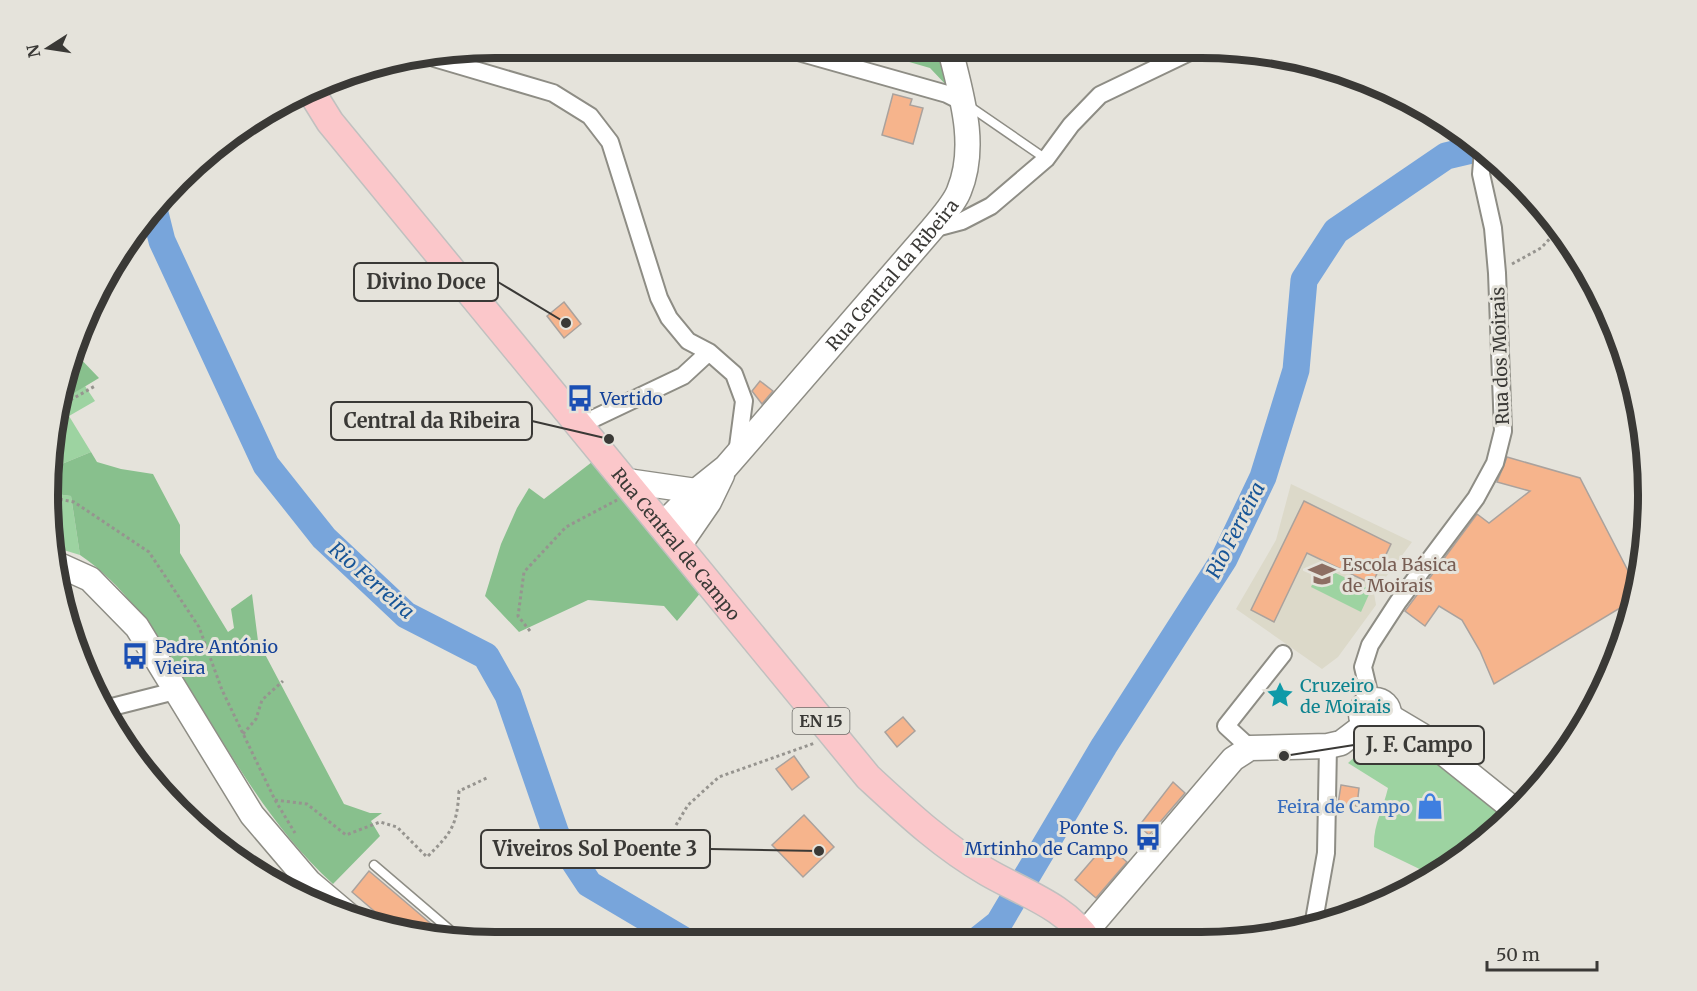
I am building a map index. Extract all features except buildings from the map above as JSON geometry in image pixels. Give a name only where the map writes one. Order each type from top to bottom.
[{"type":"main road","name":"Rua Central de Campo","points":[[315,98],[330,122],[868,777],[927,832],[987,872],[1054,907],[1078,932]]},
{"type":"street","points":[[819,58],[947,94],[963,102]]},
{"type":"street","name":"Rua Central da Ribeira","points":[[670,537],[696,491],[731,461],[932,229],[959,192],[969,150],[963,102],[952,58]]},
{"type":"street","points":[[932,229],[962,221],[991,206],[1046,159],[1071,125],[1100,95],[1177,58]]},
{"type":"street","points":[[445,61],[553,93],[590,116],[610,142],[659,298],[669,318],[688,341],[710,352],[734,374],[744,401],[731,461]]},
{"type":"street","name":"Rua dos Moirais","points":[[1375,713],[1364,667],[1370,645],[1398,602],[1476,498],[1496,463],[1503,431],[1497,273],[1492,228],[1481,174],[1482,161]]},
{"type":"street","points":[[580,425],[683,376],[710,352]]},
{"type":"street","name":"Rua Central da Ribeira","points":[[670,537],[709,502],[731,461]]},
{"type":"street","points":[[631,486],[696,491]]},
{"type":"street","points":[[65,568],[90,579],[136,627],[252,815],[309,882],[330,900]]},
{"type":"street","points":[[1250,748],[1226,726],[1283,654]]},
{"type":"street","points":[[113,707],[175,691]]},
{"type":"street","points":[[1091,932],[1233,759],[1250,748],[1328,746],[1341,742],[1375,713],[1421,735],[1510,806]]},
{"type":"street","points":[[1314,918],[1326,853],[1328,746]]},
{"type":"lane","points":[[963,102],[1046,159]]},
{"type":"lane","points":[[374,865],[450,930]]},
{"type":"path","points":[[1497,273],[1541,248],[1553,236]]},
{"type":"path","points":[[69,401],[95,386]]},
{"type":"path","points":[[530,631],[518,616],[524,572],[566,527],[631,486]]},
{"type":"path","points":[[58,499],[74,502],[149,552],[199,627],[222,690],[275,800],[298,840]]},
{"type":"path","points":[[243,734],[256,719],[262,700],[283,681]]},
{"type":"path","points":[[676,825],[688,805],[719,777],[833,736]]},
{"type":"path","points":[[275,800],[307,804],[346,835],[380,822],[397,827],[427,857],[453,831],[458,815],[459,791],[489,777]]},
{"type":"shaded area","name":"Escola Básica de Moirais","points":[[1291,484],[1412,542],[1374,593],[1376,605],[1338,657],[1322,669],[1236,609],[1276,540]]},
{"type":"green space","points":[[896,58],[941,58],[949,88],[930,68]]},
{"type":"green space","points":[[81,359],[99,378],[70,395]]},
{"type":"green space","points":[[85,386],[95,401],[69,416],[91,452],[59,465],[62,438],[70,395]]},
{"type":"green space","points":[[91,452],[97,462],[121,469],[153,474],[180,525],[180,553],[228,632],[234,628],[231,609],[252,594],[258,641],[344,804],[370,813],[382,813],[371,821],[380,836],[333,884],[288,837],[268,811],[159,640],[136,608],[110,580],[80,555],[71,496],[58,494],[59,465]]},
{"type":"green space","points":[[592,462],[702,591],[677,621],[664,606],[588,600],[519,632],[485,596],[501,544],[529,488],[544,499]]},
{"type":"green space","points":[[58,494],[71,496],[80,555],[62,549]]},
{"type":"green space","points":[[1321,566],[1371,590],[1361,612],[1311,587]]},
{"type":"green space","points":[[1390,740],[1424,751],[1468,782],[1502,813],[1468,842],[1424,871],[1374,847],[1377,824],[1388,788],[1348,763],[1369,744]]},
{"type":"waterway","name":"Rio Ferreira","points":[[988,932],[999,923],[1104,746],[1224,559],[1263,477],[1296,370],[1304,280],[1336,231],[1446,156],[1470,150]]},
{"type":"waterway","name":"Rio Ferreira","points":[[157,220],[162,241],[266,465],[324,538],[406,615],[486,656],[508,695],[556,834],[589,884],[670,932]]},
{"type":"place","name":"Divino Doce","points":[[566,323]]},
{"type":"place","name":"Vertido","points":[[580,398]]},
{"type":"place","name":"Central da Ribeira","points":[[609,439]]},
{"type":"place","name":"Escola Básica de Moirais","points":[[1322,574]]},
{"type":"place","name":"Padre António Vieira","points":[[135,656]]},
{"type":"place","name":"Cruzeiro de Moirais","points":[[1280,695]]},
{"type":"place","name":"J. F. Campo","points":[[1284,756]]},
{"type":"place","name":"Feira de Campo","points":[[1430,806]]},
{"type":"place","name":"Ponte S. Mrtinho de Campo","points":[[1148,837]]},
{"type":"place","name":"Viveiros Sol Poente 3","points":[[819,851]]}]
